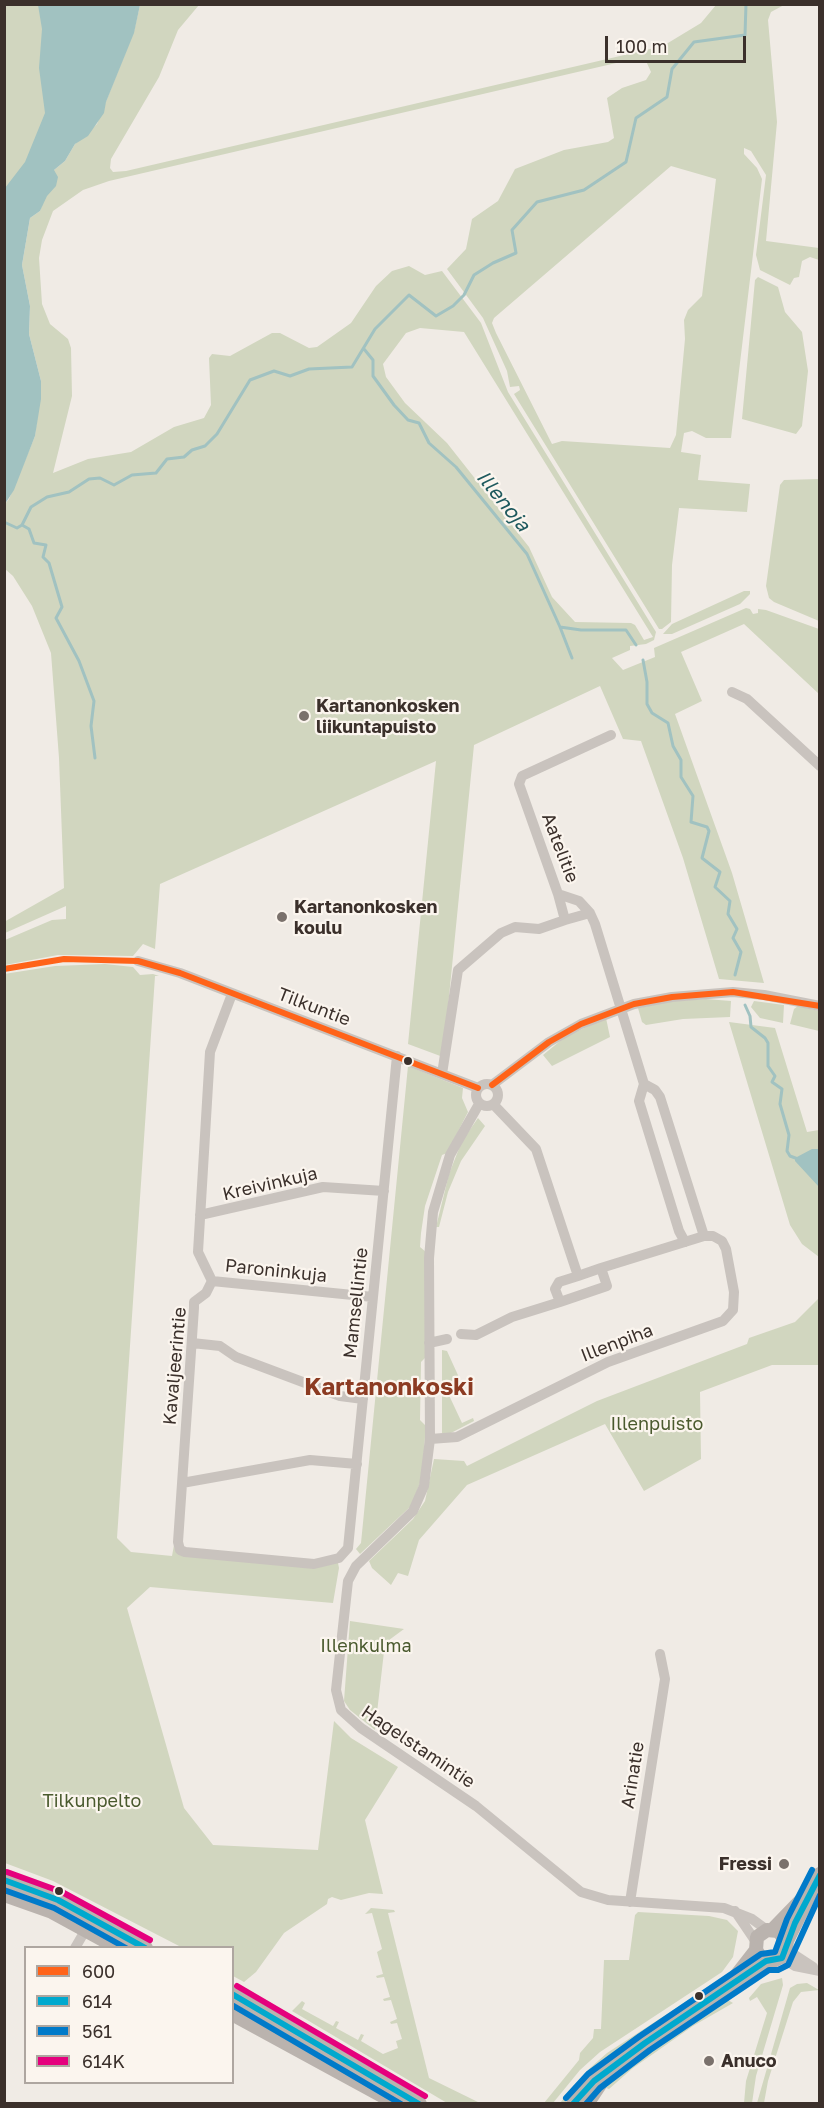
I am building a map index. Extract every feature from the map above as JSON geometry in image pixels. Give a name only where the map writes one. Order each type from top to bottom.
[{"type":"main road","points":[[573,2103],[594,2081],[645,2043],[766,1961],[776,1962],[786,1950],[819,1874]]},
{"type":"main road","points":[[4,1880],[58,1900],[117,1946]]},
{"type":"main road","points":[[724,1991],[756,1946],[760,1934],[770,1930],[809,1893]]},
{"type":"main road","points":[[4,1895],[143,1946]]},
{"type":"main road","points":[[770,1930],[783,1934],[786,1950]]},
{"type":"main road","points":[[756,1946],[766,1961]]},
{"type":"main road","points":[[234,1995],[420,2103]]},
{"type":"main road","points":[[234,2015],[397,2103]]},
{"type":"main road","points":[[587,2103],[608,2072]]},
{"type":"street","points":[[732,692],[747,699],[819,766]]},
{"type":"street","name":"Aatelitie","points":[[590,913],[579,901],[558,894],[520,780],[522,776],[611,735]]},
{"type":"street","points":[[558,894],[566,920]]},
{"type":"street","points":[[442,1074],[458,970],[501,933],[515,927],[539,929],[590,913],[644,1084],[639,1101],[679,1231],[685,1242]]},
{"type":"street","name":"Tilkuntie","points":[[138,962],[180,973],[478,1088]]},
{"type":"street","points":[[492,1085],[498,1095],[493,1104],[486,1106],[479,1104],[475,1094],[478,1088],[486,1084],[492,1085],[549,1042],[581,1024],[621,1008],[672,997],[733,992],[819,1006]]},
{"type":"street","points":[[212,1281],[208,1270],[198,1257],[210,1052],[232,994]]},
{"type":"street","name":"Mamsellintie","points":[[345,1553],[349,1541],[397,1056]]},
{"type":"street","points":[[560,1302],[555,1289],[559,1282],[704,1236],[660,1097],[655,1090],[644,1084]]},
{"type":"street","name":"Hagelstamintie","points":[[479,1104],[450,1155],[433,1212],[429,1253],[430,1439],[424,1486],[413,1511],[356,1566],[348,1581],[336,1690],[341,1710],[346,1717],[476,1806],[571,1886],[594,1897],[630,1902],[724,1908],[752,1918],[770,1930]]},
{"type":"street","points":[[493,1104],[536,1149],[578,1276]]},
{"type":"street","name":"Kreivinkuja","points":[[200,1215],[324,1187],[384,1191]]},
{"type":"street","name":"Illenpiha","points":[[430,1439],[457,1437],[609,1362],[723,1321],[733,1310],[734,1292],[726,1249],[717,1238],[704,1236]]},
{"type":"street","points":[[461,1334],[476,1335],[512,1317],[607,1286],[601,1268]]},
{"type":"street","name":"Paroninkuja","points":[[212,1281],[374,1297]]},
{"type":"street","name":"Kavaljeerintie","points":[[212,1281],[206,1293],[194,1302],[178,1542],[182,1551],[314,1564],[330,1562],[345,1553]]},
{"type":"street","points":[[429,1343],[447,1339]]},
{"type":"street","points":[[192,1343],[220,1346],[236,1357],[340,1396],[363,1399]]},
{"type":"street","points":[[182,1483],[310,1460],[357,1464]]},
{"type":"street","points":[[345,1553],[356,1566]]},
{"type":"street","name":"Arinatie","points":[[630,1902],[665,1679],[660,1654]]},
{"type":"street","points":[[735,1911],[756,1946]]},
{"type":"street","points":[[76,1946],[88,1924]]},
{"type":"street","points":[[786,1950],[795,1966],[819,1970]]},
{"type":"green space","points":[[5,5],[65,5],[74,62],[5,238]]},
{"type":"green space","points":[[140,5],[199,5],[178,30],[159,77],[111,159],[110,168],[113,172],[126,171],[663,46],[701,23],[716,5],[784,5],[771,12],[768,20],[777,122],[766,241],[819,248],[819,260],[810,257],[802,261],[799,277],[794,278],[790,285],[760,270],[756,255],[766,175],[751,151],[744,148],[744,154],[757,168],[762,179],[731,438],[706,438],[692,431],[684,433],[681,452],[701,455],[698,480],[750,484],[747,512],[679,508],[672,565],[671,622],[662,629],[659,629],[514,394],[520,390],[519,386],[510,387],[507,371],[483,318],[447,269],[466,249],[472,219],[498,201],[515,169],[564,150],[608,142],[614,138],[607,98],[622,88],[646,80],[651,72],[646,61],[629,60],[109,181],[83,190],[53,211],[42,240],[39,258],[42,304],[50,324],[68,339],[71,348],[72,396],[53,473],[88,459],[131,452],[174,427],[204,418],[211,405],[209,358],[212,354],[230,356],[272,333],[280,333],[309,348],[317,347],[351,323],[376,286],[392,271],[409,266],[425,275],[442,271],[481,323],[508,392],[656,632],[654,640],[646,644],[630,646],[630,650],[612,658],[623,670],[655,657],[654,648],[746,608],[750,609],[753,614],[758,613],[758,609],[766,610],[819,629],[819,694],[744,624],[681,652],[702,701],[675,714],[732,873],[764,983],[719,979],[683,858],[641,741],[623,739],[600,686],[474,745],[443,1057],[408,1044],[436,761],[160,884],[155,949],[143,944],[133,956],[58,955],[5,965],[5,940],[52,920],[66,919],[66,906],[5,933],[4,922],[64,888],[59,758],[51,653],[32,606],[13,576],[5,569],[5,504],[35,436],[41,381],[29,334],[30,306],[22,265],[30,218],[40,211],[54,170],[65,161],[75,144],[97,124],[134,31]],"holes":[[[671,166],[716,179],[702,296],[688,310],[684,320],[685,339],[676,435],[670,448],[562,441],[552,444],[496,333],[492,323],[494,318]],[[420,328],[464,332],[653,637],[644,640],[635,625],[631,623],[575,622],[552,597],[529,547],[447,443],[405,403],[386,377],[383,364],[406,333]]]},
{"type":"green space","points":[[758,277],[778,287],[785,312],[802,332],[808,371],[802,426],[796,434],[742,419],[755,280]]},
{"type":"green space","points":[[820,479],[819,621],[774,602],[769,598],[766,586],[780,485],[784,480]]},
{"type":"green space","points":[[744,591],[750,591],[750,594],[740,604],[672,634],[663,634],[672,624]]},
{"type":"green space","name":"Tilkunpelto","points":[[105,964],[133,967],[140,975],[159,976],[155,976],[117,1538],[131,1552],[172,1556],[174,1545],[175,1549],[338,1563],[339,1568],[333,1603],[150,1587],[127,1608],[184,1808],[213,1845],[318,1850],[334,1721],[351,1738],[398,1767],[365,1820],[383,1894],[369,1893],[341,1900],[332,1897],[328,1899],[327,1904],[284,1933],[256,1972],[244,1982],[234,1977],[234,1946],[179,1946],[53,1881],[5,1863],[4,974],[55,966]]},
{"type":"green space","points":[[706,999],[731,1001],[730,1017],[683,1019],[646,1025],[642,1022],[638,1008],[674,1001]]},
{"type":"green space","points":[[754,1001],[784,1005],[783,1023],[760,1018],[751,1007]]},
{"type":"green space","points":[[798,1006],[819,1011],[819,1031],[790,1024],[794,1009]]},
{"type":"green space","points":[[606,1018],[610,1037],[552,1066],[543,1055],[565,1037]]},
{"type":"green space","points":[[729,1022],[775,1028],[807,1132],[819,1130],[819,1257],[802,1244],[790,1225]]},
{"type":"green space","points":[[408,1066],[463,1088],[462,1098],[468,1112],[447,1153],[442,1155],[425,1206],[421,1233],[420,1247],[426,1252],[425,1358],[421,1362],[420,1420],[425,1425],[422,1478],[411,1506],[360,1554],[356,1549],[361,1543]]},
{"type":"green space","points":[[478,1118],[485,1126],[461,1161],[448,1192],[439,1227],[436,1227],[449,1174],[462,1141]]},
{"type":"green space","name":"Illenpuisto","points":[[819,1298],[819,1365],[772,1365],[700,1392],[701,1459],[644,1491],[605,1424],[467,1485],[419,1540],[408,1576],[398,1573],[391,1585],[372,1568],[369,1561],[413,1519],[425,1501],[434,1459],[464,1461],[467,1466],[597,1401],[747,1344],[749,1338],[795,1322]]},
{"type":"green space","points":[[442,1350],[447,1351],[462,1384],[447,1391],[462,1423],[473,1418],[474,1421],[449,1434],[442,1433]]},
{"type":"green space","name":"Illenkulma","points":[[350,1621],[404,1629],[385,1643],[375,1730],[350,1710],[344,1701]]},
{"type":"green space","points":[[371,1908],[394,1910],[395,1912],[388,1913],[429,2078],[480,2103],[447,2103],[292,2011],[302,2001],[305,2003],[302,2009],[333,2026],[336,2021],[339,2022],[336,2028],[358,2040],[361,2034],[364,2035],[361,2041],[383,2054],[398,2048],[396,2041],[402,2039],[397,2023],[391,2024],[390,2022],[397,2019],[391,2000],[384,2001],[383,1999],[390,1997],[384,1977],[377,1978],[376,1976],[383,1974],[377,1952],[382,1949],[372,1913],[365,1914]]},
{"type":"green space","points":[[638,1912],[709,1916],[727,1920],[738,1931],[733,1957],[722,1972],[600,2052],[580,2070],[553,2103],[544,2103],[579,2060],[580,2053],[593,2038],[594,2029],[601,2029],[604,1960],[629,1960],[635,1915]]},
{"type":"green space","points":[[782,1978],[783,1985],[756,2076],[752,2103],[744,2103],[746,2081],[767,2013],[757,1997],[750,2001],[749,1998],[761,1984]]},
{"type":"green space","points":[[807,1983],[819,1990],[801,1992],[793,2002],[768,2081],[764,2103],[757,2103],[790,1988],[797,1984]]},
{"type":"green space","points":[[728,2000],[733,2003],[693,2026],[633,2068],[609,2089],[606,2088],[613,2078],[643,2052],[719,2002]]},
{"type":"green space","points":[[687,2001],[689,2003],[605,2059],[565,2103],[560,2103],[590,2068],[607,2053]]},
{"type":"water","points":[[38,5],[140,5],[134,33],[106,102],[104,113],[88,136],[75,144],[65,161],[54,170],[58,177],[56,186],[47,196],[40,211],[30,218],[22,265],[30,306],[29,334],[41,381],[41,399],[35,436],[14,490],[5,504],[5,188],[25,162],[45,113],[39,68],[42,29]]},
{"type":"water","points":[[812,1149],[819,1149],[819,1187],[795,1161],[795,1158]]},
{"type":"waterway","points":[[4,522],[17,528],[22,525],[31,507],[47,497],[69,492],[89,479],[100,478],[114,485],[132,475],[156,473],[167,459],[184,457],[192,450],[205,446],[217,434],[250,380],[274,371],[290,376],[309,369],[352,367],[375,329],[409,295],[436,316],[453,306],[464,295],[474,275],[493,263],[516,253],[512,230],[537,202],[584,190],[626,162],[636,118],[667,97],[672,69],[694,42],[745,35],[746,4]]},
{"type":"waterway","name":"Illenoja","points":[[364,349],[373,360],[373,376],[394,405],[408,420],[419,423],[429,443],[456,467],[527,554],[560,627],[581,630],[626,630],[636,645]]},
{"type":"waterway","points":[[22,525],[29,529],[34,543],[46,545],[43,557],[49,563],[62,607],[56,618],[79,661],[94,701],[91,726],[95,758]]},
{"type":"waterway","points":[[560,627],[572,658]]},
{"type":"waterway","name":"Illenoja","points":[[643,660],[647,682],[647,704],[652,713],[668,723],[673,746],[681,760],[681,777],[693,796],[691,822],[707,827],[709,831],[702,858],[720,872],[715,887],[730,901],[728,914],[737,929],[733,938],[741,952],[735,975]]},
{"type":"waterway","name":"Illenoja","points":[[745,1005],[750,1016],[751,1027],[768,1043],[768,1066],[775,1076],[772,1082],[782,1089],[780,1104],[789,1135],[787,1151],[790,1156],[798,1159]]},
{"type":"transit line","name":"600","points":[[4,969],[64,959],[138,961],[180,973],[478,1088]]},
{"type":"transit line","name":"600","points":[[492,1085],[549,1042],[581,1024],[634,1004],[672,997],[733,992],[820,1006]]},
{"type":"transit line","points":[[566,2098],[588,2074],[640,2036],[761,1954],[775,1952],[787,1919],[812,1870]]},
{"type":"transit line","name":"614K","points":[[7,1872],[62,1892],[150,1940]]},
{"type":"transit line","name":"614","points":[[573,2104],[594,2081],[645,2043],[766,1961],[782,1958],[795,1923],[820,1875]]},
{"type":"transit line","name":"614","points":[[4,1880],[58,1900],[141,1946]]},
{"type":"transit line","name":"561","points":[[4,1890],[54,1908],[122,1946]]},
{"type":"transit line","name":"561","points":[[586,2104],[600,2088],[650,2050],[769,1970],[778,1970],[788,1965],[820,1895]]},
{"type":"transit line","name":"614K","points":[[237,1986],[425,2096]]},
{"type":"transit line","name":"614","points":[[234,1995],[419,2104]]},
{"type":"transit line","name":"561","points":[[234,2006],[401,2104]]},
{"type":"place","name":"Kartanonkosken liikuntapuisto","points":[[304,716]]},
{"type":"place","name":"Kartanonkosken koulu","points":[[282,917]]},
{"type":"place","name":"Fressi","points":[[784,1864]]},
{"type":"place","name":"Anuco","points":[[709,2061]]},
{"type":"district","name":"Kartanonkoski","points":[[389,1387]]}]
